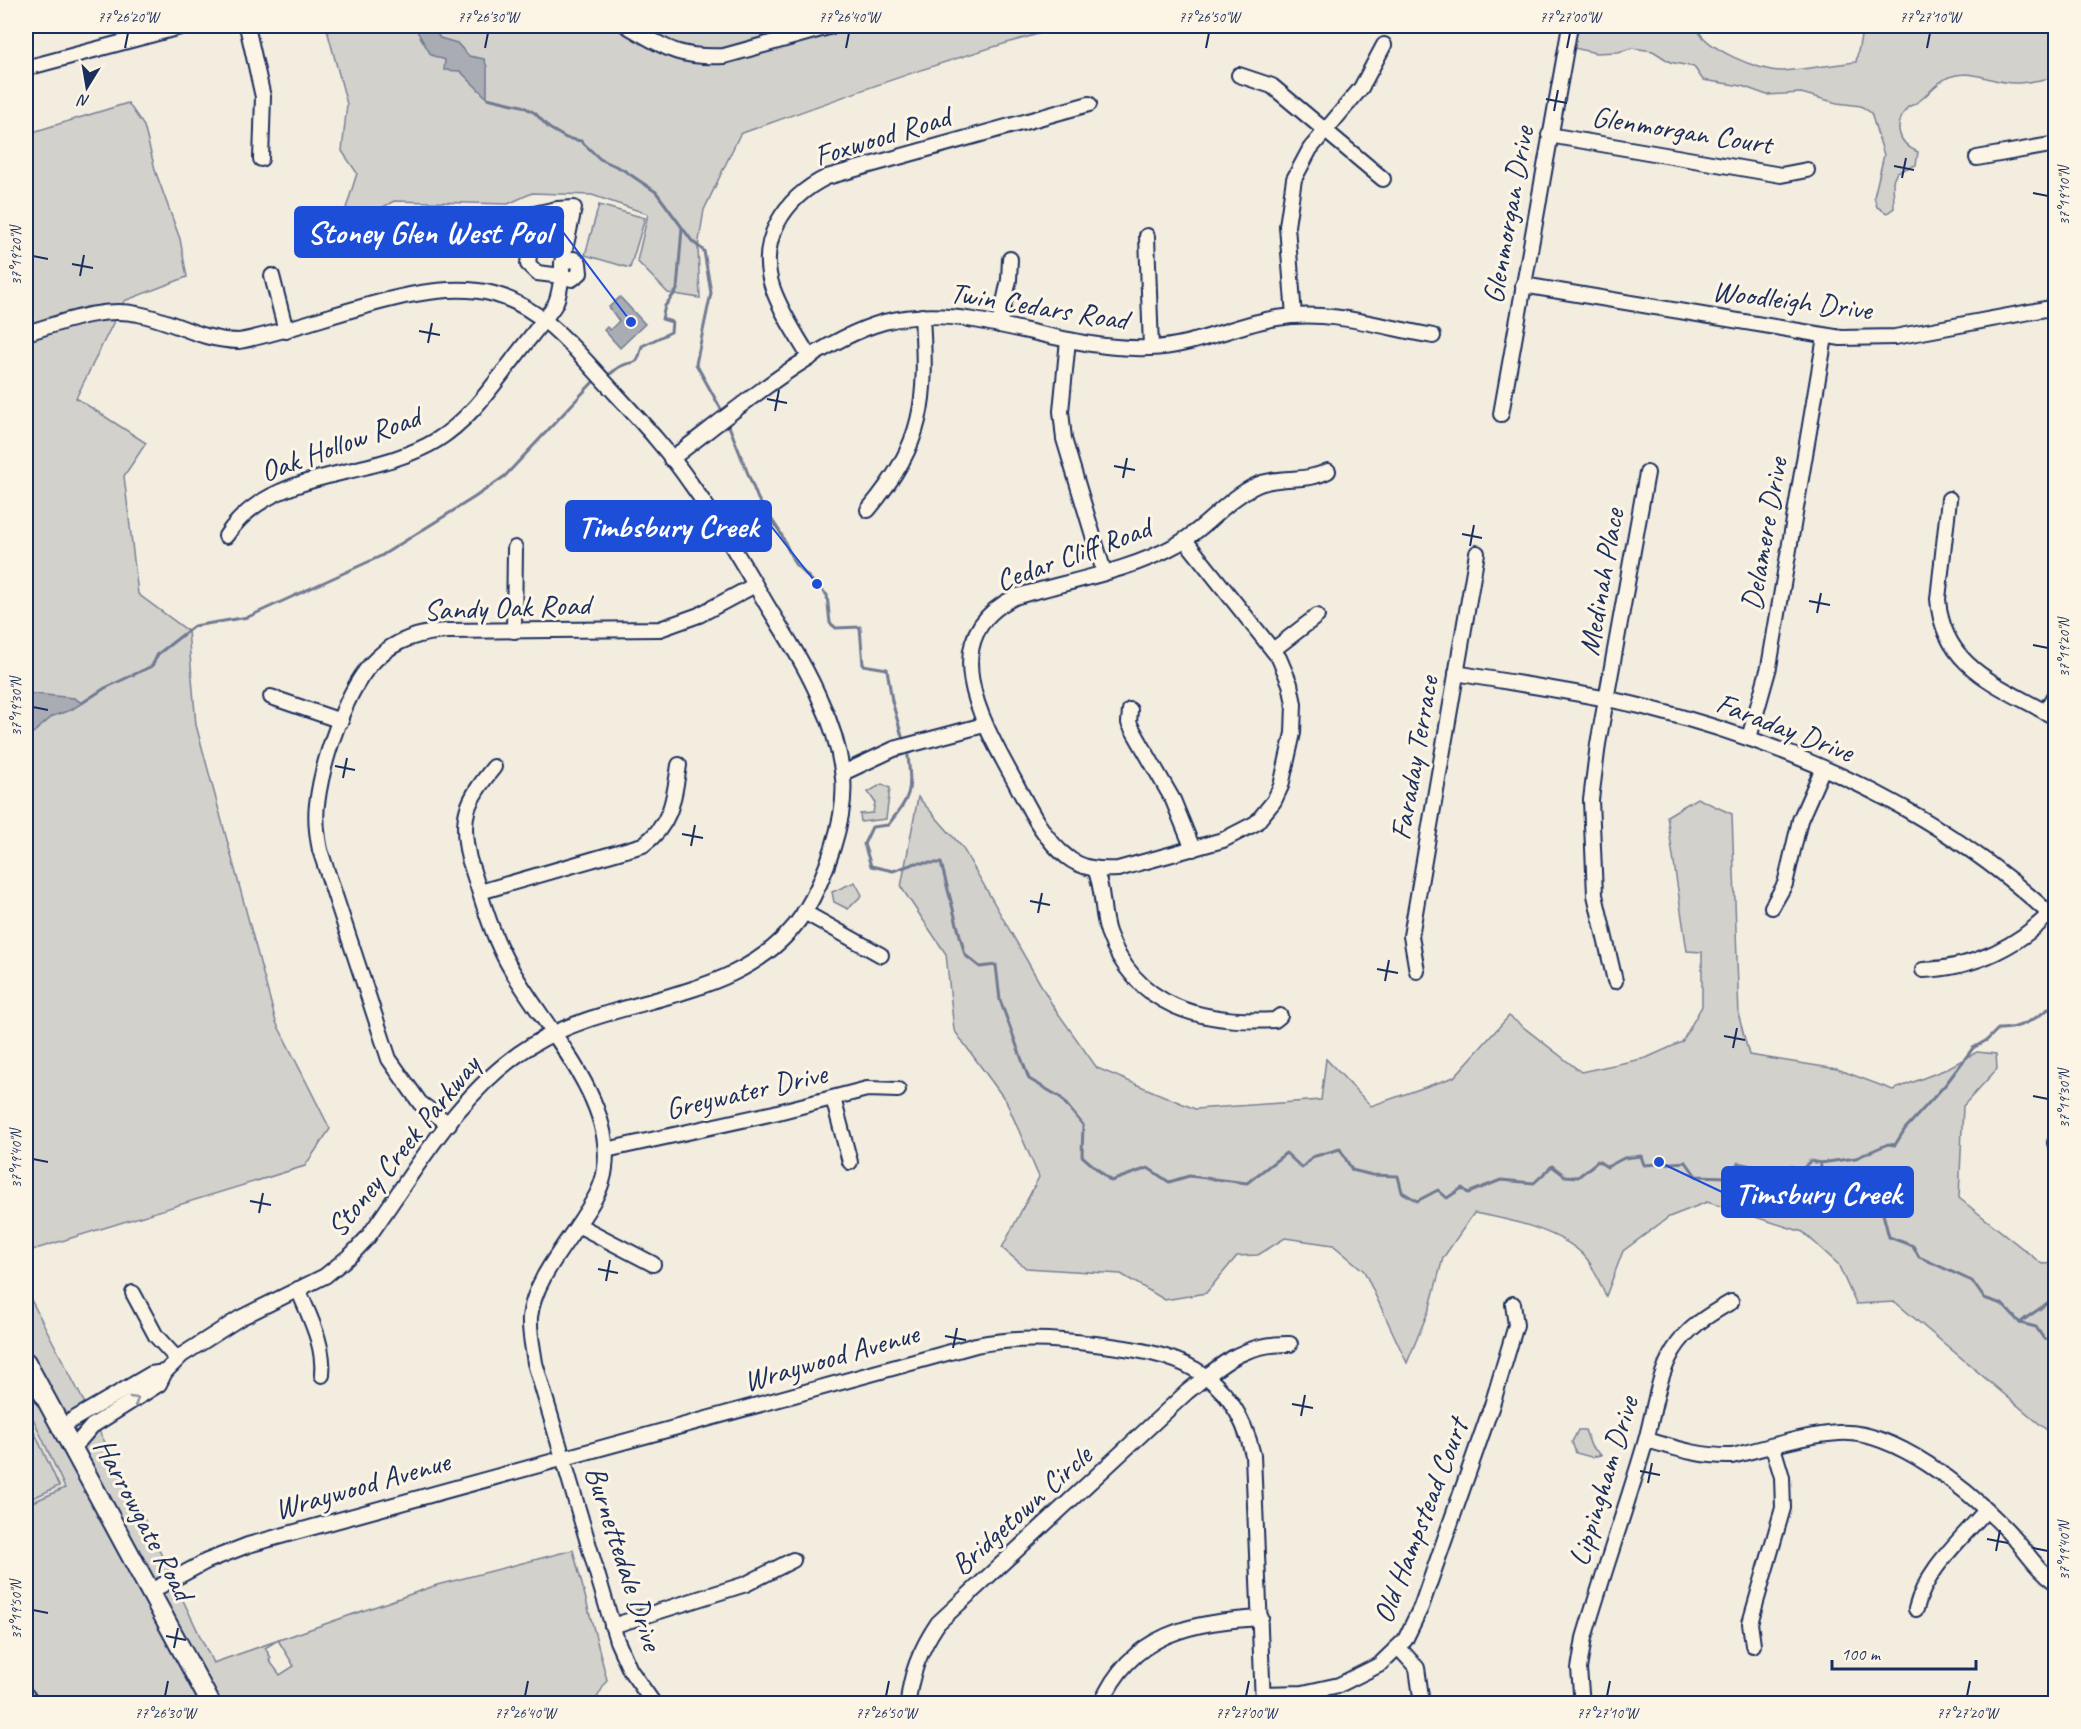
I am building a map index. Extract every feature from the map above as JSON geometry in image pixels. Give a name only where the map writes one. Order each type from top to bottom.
[{"type":"main road","name":"Harrowgate Road","points":[[26,1362],[211,1704]]},
{"type":"street","points":[[26,68],[184,26]]},
{"type":"street","points":[[247,26],[263,97],[261,159]]},
{"type":"street","points":[[627,26],[663,47],[686,56],[705,57],[724,56],[832,26]]},
{"type":"street","name":"Glenmorgan Drive","points":[[1501,414],[1570,26]]},
{"type":"street","points":[[1294,316],[1287,226],[1291,189],[1300,165],[1361,88],[1384,45]]},
{"type":"street","points":[[1239,75],[1272,86],[1383,179]]},
{"type":"street","name":"Foxwood Road","points":[[810,358],[778,302],[769,272],[770,240],[776,224],[800,193],[827,177],[1089,104]]},
{"type":"street","name":"Glenmorgan Court","points":[[1549,135],[1781,175],[1807,170]]},
{"type":"street","points":[[1977,158],[2055,144]]},
{"type":"street","name":"Oak Hollow Road","points":[[226,536],[240,516],[267,496],[397,458],[437,440],[463,419],[555,305],[574,208],[534,214],[528,264],[537,273],[562,269]]},
{"type":"street","points":[[1147,236],[1151,348]]},
{"type":"street","points":[[999,325],[1009,280],[1010,259]]},
{"type":"street","points":[[272,276],[286,331]]},
{"type":"street","name":"Woodleigh Drive","points":[[1523,285],[1825,337],[1870,339],[1894,337],[2055,307]]},
{"type":"street","name":"Stoney Creek Parkway","points":[[26,333],[101,313],[124,312],[152,317],[190,333],[239,341],[286,331],[381,303],[449,289],[494,294],[526,308],[570,344],[691,483],[755,585],[820,699],[843,773],[844,789],[840,822],[820,880],[804,912],[778,945],[745,969],[575,1023],[552,1033],[502,1066],[482,1085],[449,1124],[368,1237],[340,1265],[240,1318],[177,1359],[165,1372],[159,1384],[92,1426],[73,1448]]},
{"type":"street","points":[[868,510],[900,467],[916,433],[925,379],[922,316]]},
{"type":"street","name":"Twin Cedars Road","points":[[671,459],[763,389],[810,358],[864,328],[888,321],[922,316],[950,316],[1068,340],[1151,348],[1198,341],[1264,321],[1294,316],[1328,317],[1434,336]]},
{"type":"street","name":"Delamere Drive","points":[[1749,738],[1769,668],[1825,337]]},
{"type":"street","points":[[1068,340],[1061,411],[1064,436],[1104,572]]},
{"type":"street","name":"Cedar Cliff Road","points":[[1185,540],[1273,650],[1286,674],[1293,704],[1293,733],[1281,786],[1264,815],[1250,827],[1223,840],[1118,869],[1095,869],[1074,862],[1056,847],[1026,802],[984,725],[970,668],[973,642],[982,622],[998,606],[1016,597],[1159,554],[1185,540],[1230,503],[1260,484],[1281,479],[1310,478],[1328,471]]},
{"type":"street","name":"Medinah Place","points":[[1615,981],[1595,895],[1590,824],[1593,773],[1608,700],[1647,473]]},
{"type":"street","points":[[1949,499],[1938,598],[1943,630],[1961,660],[1979,674],[2050,715],[2055,693]]},
{"type":"street","points":[[514,631],[515,548]]},
{"type":"street","name":"Faraday Terrace","points":[[1417,971],[1411,936],[1477,553]]},
{"type":"street","name":"Sandy Oak Road","points":[[449,1124],[420,1103],[389,1059],[320,850],[316,824],[318,799],[341,721],[366,669],[389,648],[406,639],[433,632],[660,629],[699,615],[755,585]]},
{"type":"street","points":[[1273,650],[1317,616]]},
{"type":"street","name":"Faraday Drive","points":[[1456,673],[1608,700],[1749,738],[1823,768],[1882,796],[1988,864],[2053,914]]},
{"type":"street","points":[[272,697],[341,721]]},
{"type":"street","points":[[1130,710],[1129,723],[1173,800],[1193,849]]},
{"type":"street","points":[[843,773],[894,749],[984,725]]},
{"type":"street","points":[[480,892],[643,845],[655,836],[668,819],[679,765]]},
{"type":"street","points":[[494,767],[472,795],[465,815],[465,843],[480,892],[505,958],[592,1101],[606,1150]]},
{"type":"street","points":[[1772,907],[1785,884],[1800,820],[1823,768]]},
{"type":"street","points":[[1095,869],[1101,887],[1105,920],[1116,949],[1133,975],[1155,995],[1189,1012],[1223,1020],[1275,1020],[1280,1016]]},
{"type":"street","points":[[804,912],[881,955]]},
{"type":"street","points":[[1923,970],[1950,969],[2007,947],[2022,940],[2053,914]]},
{"type":"street","name":"Greywater Drive","points":[[606,1150],[878,1087],[898,1090]]},
{"type":"street","points":[[833,1098],[850,1162]]},
{"type":"street","name":"Burnettedale Drive","points":[[606,1150],[602,1184],[542,1282],[531,1315],[535,1363],[612,1626],[630,1670],[654,1704]]},
{"type":"street","points":[[578,1225],[653,1264]]},
{"type":"street","points":[[298,1289],[321,1351],[322,1375]]},
{"type":"street","points":[[133,1293],[156,1336],[177,1359]]},
{"type":"street","name":"Lippingham Drive","points":[[1582,1704],[1579,1668],[1584,1638],[1647,1440],[1660,1380],[1674,1350],[1694,1326],[1731,1302]]},
{"type":"street","name":"Old Hampstead Court","points":[[1263,1699],[1327,1689],[1379,1665],[1399,1648],[1421,1607],[1490,1411],[1516,1325],[1513,1304]]},
{"type":"street","name":"Wraywood Avenue","points":[[149,1592],[207,1561],[248,1545],[958,1350],[1011,1340],[1055,1339],[1145,1350],[1175,1359],[1206,1377],[1235,1409],[1250,1446],[1256,1494],[1263,1699]]},
{"type":"street","name":"Bridgetown Circle","points":[[908,1704],[910,1686],[920,1652],[938,1623],[1230,1357],[1247,1349],[1290,1344]]},
{"type":"street","name":"Stoney Creek Parkway","points":[[62,1426],[151,1374],[165,1372]]},
{"type":"street","points":[[1647,1440],[1691,1453],[1716,1456],[1773,1447],[1841,1432],[1870,1436],[1898,1446],[1986,1510],[2004,1527],[2042,1572],[2055,1583]]},
{"type":"street","points":[[1753,1645],[1750,1623],[1783,1508],[1782,1477],[1773,1447]]},
{"type":"street","points":[[1916,1608],[1920,1593],[1934,1569],[1986,1510]]},
{"type":"street","points":[[612,1626],[729,1590],[793,1560]]},
{"type":"street","points":[[1101,1704],[1120,1672],[1132,1658],[1160,1639],[1196,1624],[1261,1618]]},
{"type":"street","points":[[1399,1648],[1417,1668],[1422,1704]]},
{"type":"street","points":[[26,1695],[33,1704]]},
{"type":"shaded area","points":[[326,26],[1068,26],[943,63],[740,134],[704,210],[698,247],[700,298],[668,293],[637,261],[648,214],[592,195],[532,193],[508,204],[394,201],[339,231],[357,173],[342,151],[347,104]]},
{"type":"shaded area","points":[[414,26],[432,26],[440,38],[457,43],[469,56],[484,59],[487,67],[487,98],[460,71],[444,70],[445,60],[431,55]]},
{"type":"shaded area","points":[[1578,26],[1696,26],[1709,42],[1734,57],[1761,67],[1783,71],[1856,62],[1863,26],[1913,26],[1915,28],[1954,26],[1954,28],[1965,29],[1968,26],[2055,26],[2055,78],[2014,83],[1973,75],[1957,75],[1943,80],[1915,104],[1908,107],[1900,120],[1899,127],[1905,144],[1918,152],[1916,165],[1897,172],[1893,181],[1894,208],[1887,213],[1877,207],[1874,197],[1884,155],[1871,113],[1861,106],[1837,103],[1801,93],[1767,95],[1742,86],[1703,80],[1694,67],[1670,62],[1653,51],[1632,48],[1618,52],[1596,53],[1574,48]]},
{"type":"shaded area","points":[[128,103],[144,126],[156,173],[180,239],[187,277],[124,301],[76,398],[146,443],[124,476],[138,594],[188,631],[196,725],[276,1022],[330,1129],[305,1166],[26,1252],[26,134]]},
{"type":"shaded area","points":[[599,205],[645,218],[630,268],[585,255]]},
{"type":"shaded area","points":[[620,297],[645,324],[620,348],[604,330],[607,327],[610,330],[619,321],[609,307]]},
{"type":"shaded area","points":[[26,693],[74,698],[82,703],[71,710],[53,716],[26,739]]},
{"type":"shaded area","points":[[882,784],[890,788],[886,819],[861,822],[860,814],[873,813],[875,802],[868,792]]},
{"type":"shaded area","points":[[918,797],[962,847],[1053,1006],[1097,1068],[1195,1109],[1321,1100],[1326,1059],[1371,1106],[1454,1077],[1509,1016],[1581,1072],[1646,1058],[1682,1042],[1702,1006],[1702,952],[1687,951],[1667,816],[1697,798],[1732,814],[1739,1017],[1749,1055],[1837,1069],[1893,1090],[1944,1070],[1977,1052],[1996,1054],[1997,1069],[1963,1106],[1959,1198],[2042,1264],[2055,1263],[2055,1437],[1895,1302],[1856,1304],[1838,1264],[1803,1232],[1707,1202],[1669,1217],[1623,1251],[1606,1296],[1587,1259],[1565,1241],[1519,1223],[1474,1213],[1443,1258],[1430,1307],[1407,1363],[1364,1271],[1333,1245],[1285,1238],[1258,1255],[1237,1256],[1206,1293],[1165,1300],[1121,1274],[1026,1268],[1002,1248],[1039,1177],[1006,1101],[954,1030],[946,954],[901,887]]},
{"type":"shaded area","points":[[855,882],[862,895],[848,909],[834,902],[832,892]]},
{"type":"shaded area","points":[[26,1290],[138,1506],[213,1663],[277,1641],[265,1648],[271,1658],[269,1660],[280,1675],[294,1666],[278,1640],[437,1585],[573,1550],[607,1680],[594,1703],[33,1703],[26,1695],[26,1505],[65,1488],[32,1416],[26,1419]]},
{"type":"shaded area","points":[[32,1415],[65,1489],[26,1505],[26,1419]]},
{"type":"shaded area","points":[[32,1427],[59,1486],[26,1501],[26,1430]]},
{"type":"shaded area","points":[[1578,1430],[1585,1430],[1591,1446],[1601,1455],[1591,1457],[1576,1453],[1572,1442]]},
{"type":"waterway","points":[[487,98],[522,106],[535,113],[549,128],[566,138],[581,141],[600,159],[622,169],[656,192],[692,241],[704,251],[711,293],[696,364],[722,411]]},
{"type":"waterway","points":[[608,375],[621,366],[636,362],[642,346],[671,332],[672,322],[662,319],[665,306],[677,290],[682,228]]},
{"type":"waterway","points":[[82,703],[105,688],[152,666],[158,654],[194,626],[248,617],[381,556],[475,497],[505,476],[593,382]]},
{"type":"waterway","points":[[729,426],[758,499],[780,532],[795,564],[827,595],[830,623],[836,628],[860,627],[863,665],[887,669],[892,701],[903,740]]},
{"type":"waterway","points":[[908,756],[910,778],[908,794],[888,825],[872,827],[864,844],[871,866],[893,871],[916,863],[941,863],[965,955],[980,967],[996,965],[1000,1000],[1029,1079],[1060,1097],[1083,1125],[1082,1156],[1111,1181],[1148,1168],[1169,1182],[1189,1176],[1247,1183],[1286,1153],[1302,1168],[1312,1157],[1340,1149],[1352,1170],[1372,1175],[1398,1176],[1402,1192],[1417,1201],[1438,1190],[1447,1198],[1462,1188],[1468,1193],[1501,1180],[1534,1183],[1552,1166],[1565,1176],[1578,1177],[1598,1161],[1607,1167],[1624,1158],[1641,1156],[1644,1165],[1686,1162],[1696,1176],[1728,1177],[1738,1163],[1774,1171],[1791,1166],[1801,1171],[1810,1161],[1820,1163],[1824,1179],[1852,1185],[1862,1202],[1882,1210],[1889,1237],[1913,1246],[1919,1257],[1972,1281],[1984,1298],[2002,1304],[2020,1323],[2036,1327],[2044,1339],[2056,1341]]},
{"type":"waterway","points":[[1820,1163],[1856,1158],[1888,1144],[1895,1145],[1905,1129],[1946,1084],[1973,1048],[1987,1040],[1998,1029],[2029,1022],[2056,1003]]},
{"type":"waterway","points":[[2020,1323],[2056,1295]]},
{"type":"place","name":"Stoney Glen West Pool","points":[[631,322]]},
{"type":"place","name":"Timbsbury Creek","points":[[817,584]]},
{"type":"place","name":"Timsbury Creek","points":[[1659,1162]]}]
